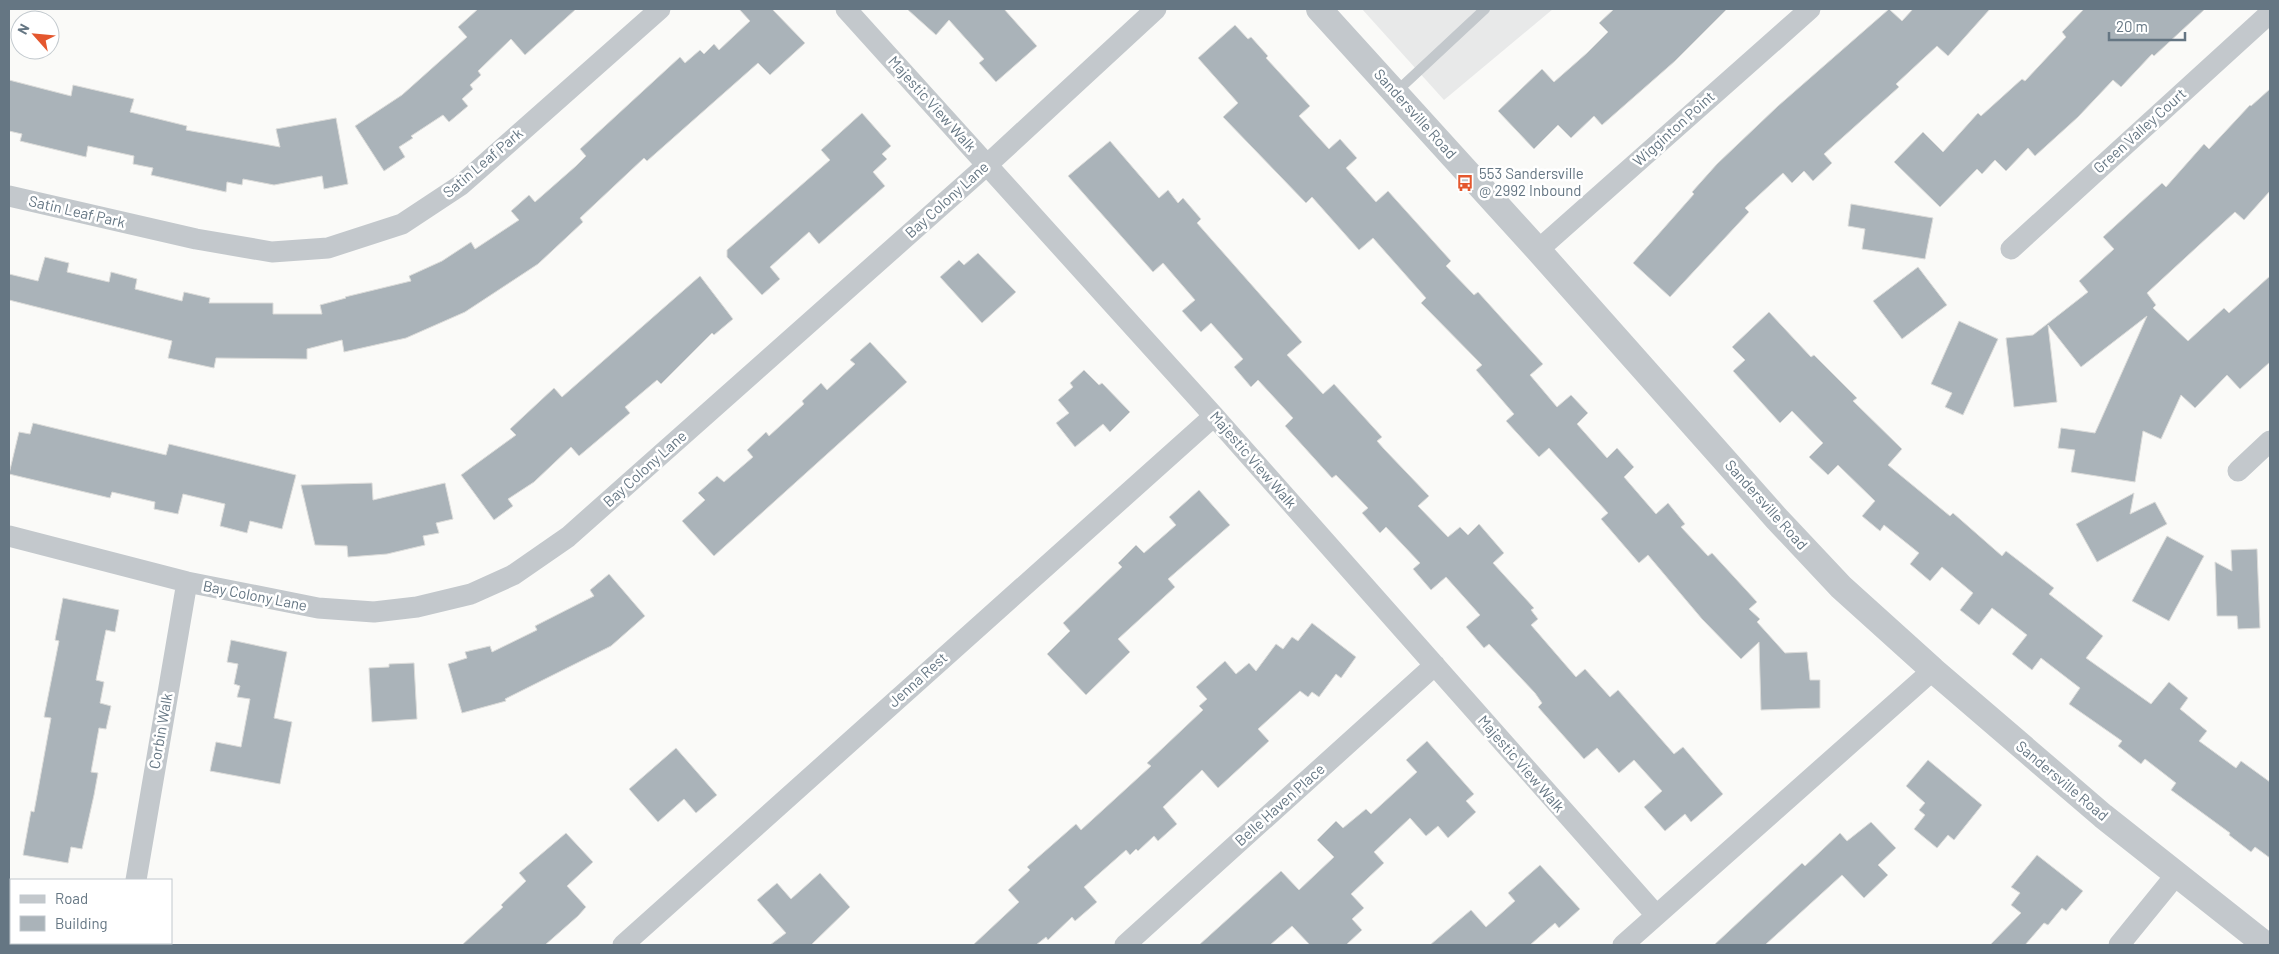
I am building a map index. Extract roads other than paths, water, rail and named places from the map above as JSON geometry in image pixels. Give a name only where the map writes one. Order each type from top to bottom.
[{"type":"street","name":"Satin Leaf Park","points":[[9,196],[196,239],[272,252],[328,248],[402,224],[462,185],[660,9]]},
{"type":"street","name":"Majestic View Walk","points":[[846,9],[1214,416],[1656,916]]},
{"type":"street","name":"Bay Colony Lane","points":[[9,536],[187,582],[318,608],[374,612],[417,607],[471,594],[513,575],[568,537],[987,165],[1156,9]]},
{"type":"street","name":"Sandersville Road","points":[[1319,9],[1396,92],[1841,587],[1933,670],[2103,816],[2266,945]]},
{"type":"street","name":"Wigginton Point","points":[[1538,250],[1810,9]]},
{"type":"street","name":"Green Valley Court","points":[[2011,249],[2270,13]]},
{"type":"street","name":"Jenna Rest","points":[[623,945],[1214,416]]},
{"type":"street","points":[[2238,471],[2270,441]]},
{"type":"street","name":"Corbin Walk","points":[[136,879],[187,582]]},
{"type":"street","name":"Belle Haven Place","points":[[1125,945],[1435,665]]},
{"type":"street","points":[[1623,945],[1933,670]]},
{"type":"street","points":[[2120,945],[2176,875]]},
{"type":"lane","points":[[1396,92],[1485,9]]},
{"type":"place","name":"553 Sandersville @ 2992 Inbound","points":[[1465,183]]}]
